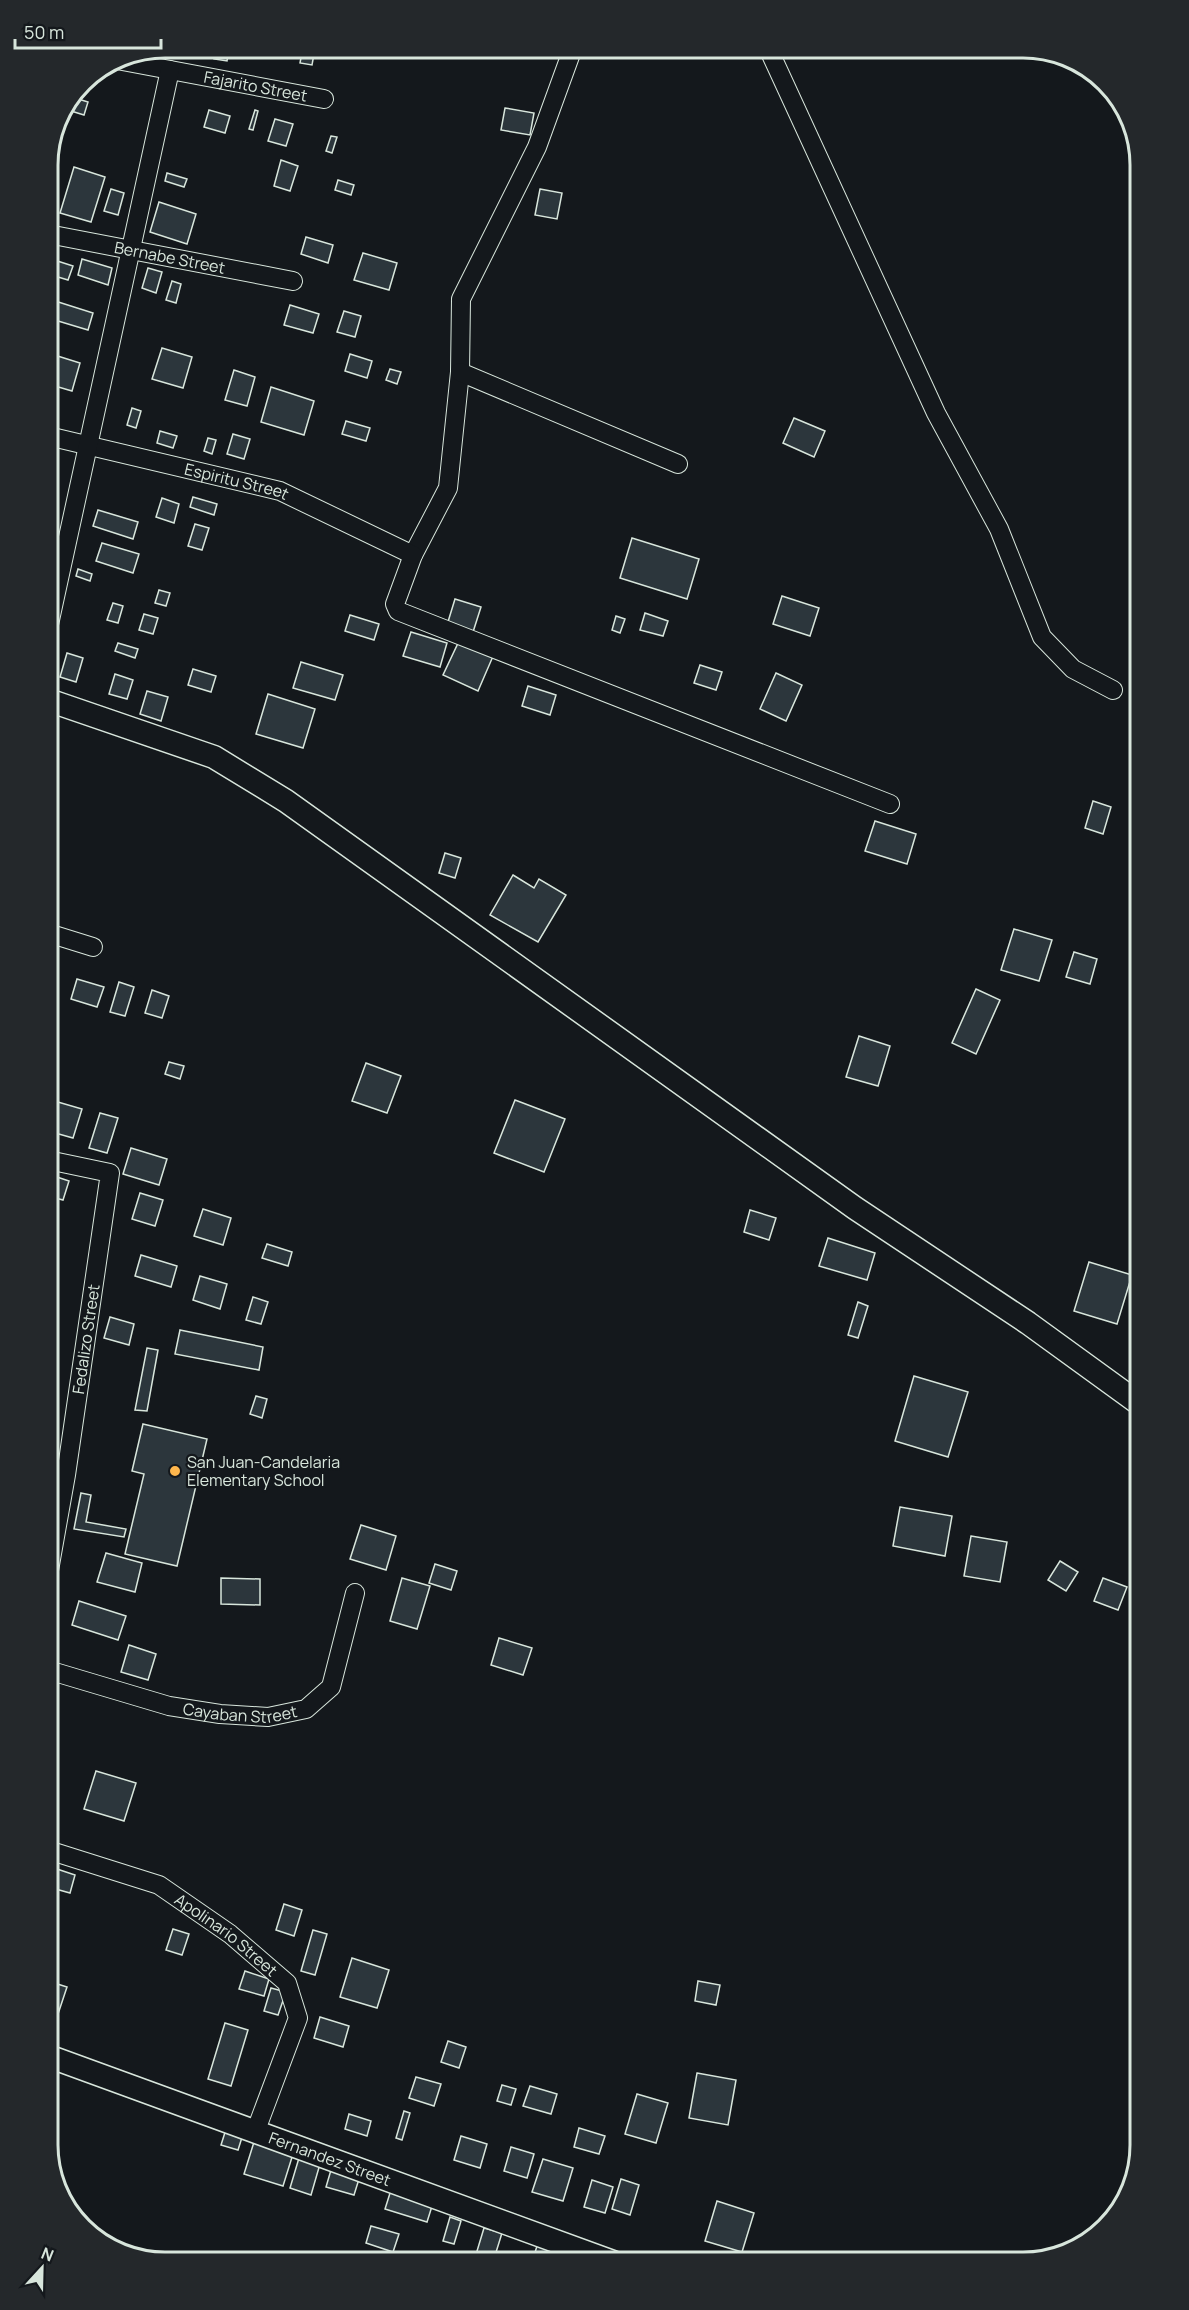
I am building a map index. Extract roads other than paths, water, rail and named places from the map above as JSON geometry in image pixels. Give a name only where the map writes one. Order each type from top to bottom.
[{"type":"street","points":[[569,59],[537,147],[461,299],[460,372],[448,488],[413,555],[395,604],[398,610],[890,804]]},
{"type":"street","points":[[773,59],[936,413],[999,529],[1042,637],[1073,669],[1113,690]]},
{"type":"street","name":"Fajarito Street","points":[[134,63],[324,99]]},
{"type":"street","points":[[59,579],[170,70]]},
{"type":"street","name":"Bernabe Street","points":[[59,236],[292,281]]},
{"type":"street","points":[[460,372],[678,464]]},
{"type":"street","name":"Espiritu Street","points":[[59,438],[280,491],[413,555]]},
{"type":"street","points":[[59,704],[214,757],[286,801],[855,1208],[1028,1323],[1130,1396]]},
{"type":"street","points":[[59,936],[93,947]]},
{"type":"street","name":"Fedalizo Street","points":[[58,1162],[110,1173],[58,1518]]},
{"type":"street","points":[[58,1473],[66,1475]]},
{"type":"street","name":"Cayaban Street","points":[[58,1673],[169,1706],[220,1714],[268,1717],[306,1709],[331,1687],[355,1593]]},
{"type":"street","name":"Apolinario Street","points":[[58,1853],[159,1885],[230,1934],[287,1983],[298,2018],[256,2130]]},
{"type":"street","name":"Fernandez Street","points":[[58,2060],[585,2251]]},
{"type":"place","name":"San Juan-Candelaria Elementary School","points":[[175,1471]]}]
